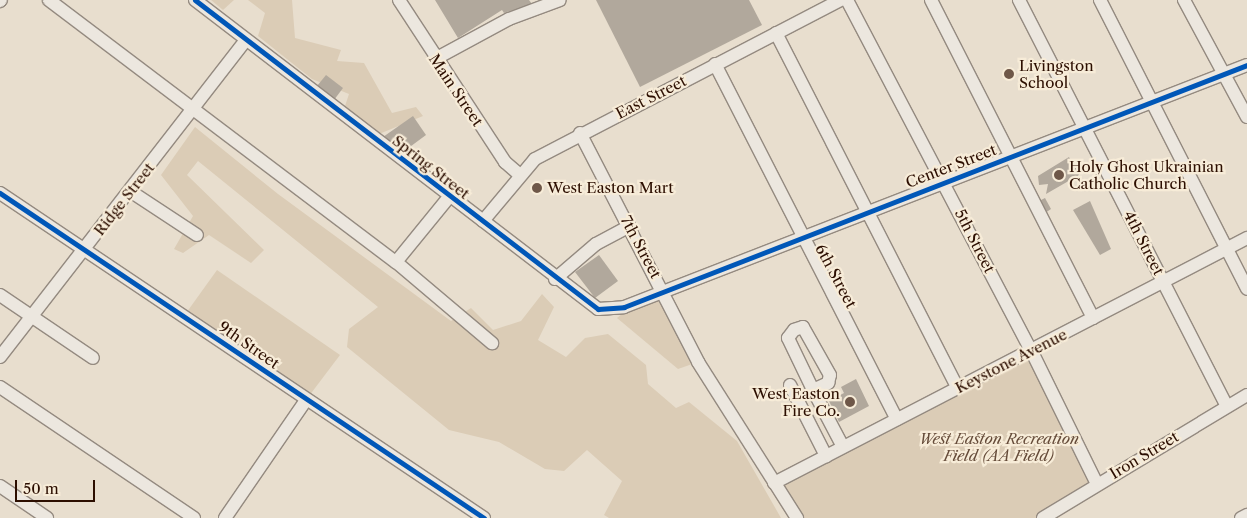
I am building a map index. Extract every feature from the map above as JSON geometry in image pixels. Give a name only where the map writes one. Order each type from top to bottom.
[{"type":"street","points":[[49,0],[396,262],[492,343]]},
{"type":"street","name":"Spring Street","points":[[195,0],[448,197],[555,279],[598,309],[624,307],[663,289]]},
{"type":"street","name":"Main Street","points":[[399,0],[435,59],[505,162],[520,175]]},
{"type":"street","points":[[435,59],[509,19],[560,0]]},
{"type":"street","name":"East Street","points":[[482,222],[534,159],[580,133],[840,0]]},
{"type":"street","name":"5th Street","points":[[847,0],[1031,350],[1097,484]]},
{"type":"street","points":[[930,0],[1008,157],[1093,318]]},
{"type":"street","name":"4th Street","points":[[1018,0],[1227,406]]},
{"type":"street","points":[[1100,0],[1247,289]]},
{"type":"street","points":[[1184,0],[1247,118]]},
{"type":"street","points":[[776,33],[958,388]]},
{"type":"street","name":"Ridge Street","points":[[0,356],[246,40]]},
{"type":"street","name":"6th Street","points":[[715,64],[802,238],[897,419]]},
{"type":"street","name":"Center Street","points":[[663,289],[802,238],[1247,65]]},
{"type":"street","name":"7th Street","points":[[580,133],[663,289],[698,362],[774,483]]},
{"type":"street","points":[[130,191],[197,235]]},
{"type":"street","name":"9th Street","points":[[0,193],[484,518]]},
{"type":"street","points":[[396,262],[448,197]]},
{"type":"street","points":[[555,279],[596,244],[630,226]]},
{"type":"street","name":"Keystone Avenue","points":[[774,483],[1247,238]]},
{"type":"street","points":[[0,295],[93,358]]},
{"type":"street","points":[[813,390],[828,383],[830,375],[803,327],[794,330],[788,338],[813,390],[843,447]]},
{"type":"street","points":[[790,386],[826,456]]},
{"type":"street","points":[[0,387],[194,518]]},
{"type":"street","name":"Iron Street","points":[[1043,518],[1227,406],[1246,398]]},
{"type":"street","points":[[225,518],[306,400]]},
{"type":"street","points":[[774,483],[797,518]]},
{"type":"street","points":[[0,486],[47,518]]},
{"type":"street","points":[[1241,518],[1247,515]]},
{"type":"green space","points":[[211,0],[234,0],[223,10]]},
{"type":"green space","points":[[248,0],[292,0],[295,38],[341,50],[337,61],[364,63],[392,113],[416,107],[423,116],[379,134],[345,106],[349,94],[312,79],[258,36],[265,13]]},
{"type":"green space","points":[[195,127],[278,194],[451,321],[471,308],[493,330],[521,321],[542,294],[554,307],[538,340],[566,357],[585,338],[608,334],[646,365],[648,384],[676,408],[689,402],[737,441],[781,518],[609,518],[604,515],[622,481],[587,450],[564,471],[545,469],[499,442],[449,430],[347,347],[349,329],[378,307],[198,161],[187,175],[264,250],[251,263],[209,235],[183,253],[174,249],[193,216],[161,175]]},
{"type":"green space","points":[[217,270],[340,355],[306,400],[184,316]]},
{"type":"green space","points":[[663,289],[698,362],[678,369],[617,318],[639,300]]},
{"type":"green space","name":"West Easton Recreation Field (AA Field)","points":[[1031,350],[1097,484],[1046,518],[799,518],[774,483]]},
{"type":"building","points":[[435,0],[529,0],[532,4],[504,13],[502,10],[458,38]]},
{"type":"building","points":[[596,0],[749,0],[762,25],[640,87]]},
{"type":"building","points":[[326,75],[343,88],[334,100],[317,86]]},
{"type":"building","points":[[413,116],[426,135],[403,152],[383,137]]},
{"type":"building","name":"Holy Ghost Ukrainian Catholic Church","points":[[1069,157],[1072,163],[1079,159],[1083,168],[1077,171],[1079,175],[1046,194],[1048,184],[1039,185],[1038,176]]},
{"type":"building","points":[[1045,198],[1051,209],[1045,213],[1039,201]]},
{"type":"building","points":[[1090,201],[1111,249],[1100,255],[1073,210]]},
{"type":"building","points":[[599,255],[618,281],[595,298],[575,272]]},
{"type":"building","points":[[856,379],[869,406],[839,422],[829,401],[844,393],[841,387]]},
{"type":"cycle path","points":[[195,0],[598,309],[624,307],[1247,65]]},
{"type":"cycle path","points":[[0,193],[484,518]]},
{"type":"place","name":"Livingston School","points":[[1009,74]]},
{"type":"place","name":"Holy Ghost Ukrainian Catholic Church","points":[[1059,175]]},
{"type":"place","name":"West Easton Mart","points":[[537,188]]},
{"type":"place","name":"West Easton Fire Co.","points":[[850,402]]}]
